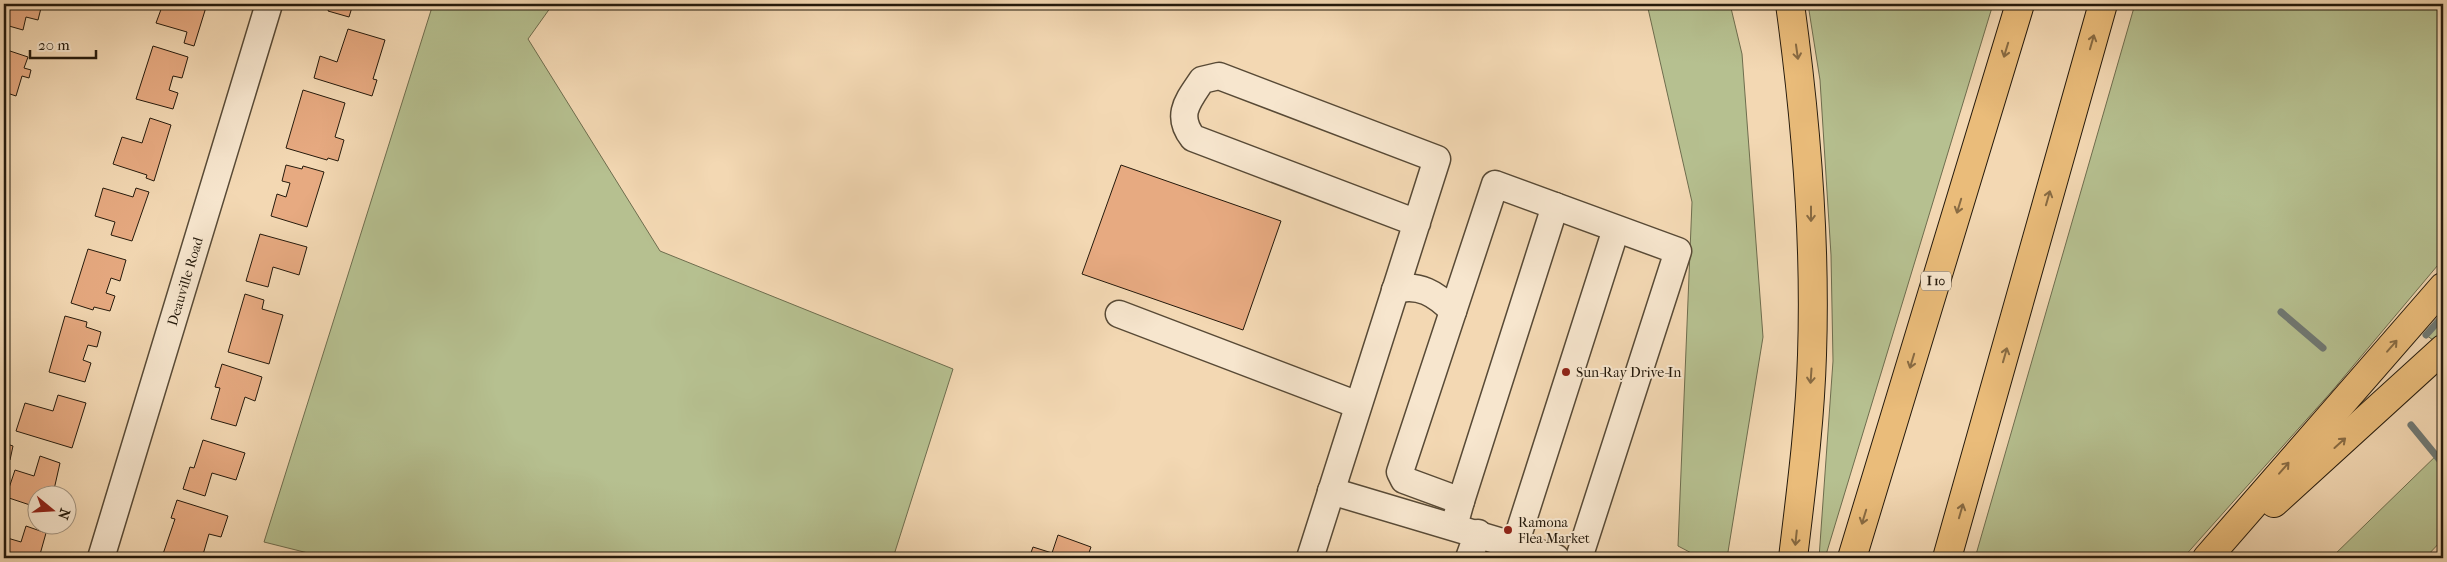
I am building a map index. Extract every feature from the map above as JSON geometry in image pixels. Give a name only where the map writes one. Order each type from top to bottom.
[{"type":"highway","points":[[1790,4],[1811,193],[1812,354],[1806,441],[1793,558]]},
{"type":"highway","name":"I 10","points":[[1852,558],[2020,4]]},
{"type":"highway","points":[[1948,558],[2103,4]]},
{"type":"highway","points":[[2207,558],[2443,288]]},
{"type":"highway","points":[[2214,558],[2443,349]]},
{"type":"street","name":"Deauville Road","points":[[101,558],[269,4]]},
{"type":"street","points":[[1310,558],[1437,159],[1219,76],[1202,80],[1192,95],[1184,112],[1184,126],[1193,138],[1214,148],[1416,223]]},
{"type":"street","points":[[1460,501],[1404,480],[1400,472],[1495,184],[1678,251],[1579,558]]},
{"type":"street","points":[[1454,526],[1460,501],[1555,206]]},
{"type":"street","points":[[1515,545],[1616,229]]},
{"type":"street","points":[[1395,290],[1408,287],[1423,289],[1438,297],[1453,311]]},
{"type":"street","points":[[1119,314],[1358,405]]},
{"type":"street","points":[[1333,484],[1454,526],[1556,558]]},
{"type":"street","points":[[1469,558],[1478,533]]},
{"type":"green space","points":[[433,4],[553,4],[528,39],[660,251],[953,369],[893,558],[328,558],[264,542]]},
{"type":"green space","points":[[1647,4],[1730,4],[1742,54],[1763,337],[1727,558],[1701,558],[1678,546],[1692,202]]},
{"type":"green space","points":[[1808,4],[1993,4],[1825,558],[1819,558],[1833,361],[1831,255],[1820,80]]},
{"type":"green space","points":[[2135,4],[2443,4],[2443,259],[2332,391],[2183,558],[1975,558]]},
{"type":"green space","points":[[2443,317],[2443,333],[2433,340],[2426,335]]},
{"type":"green space","points":[[2443,449],[2443,539],[2425,558],[2331,558]]},
{"type":"building","points":[[4,4],[42,4],[38,20],[26,17],[23,30],[9,26],[7,33],[4,33]]},
{"type":"building","points":[[163,4],[207,4],[194,46],[184,43],[187,32],[156,23]]},
{"type":"building","points":[[330,4],[353,4],[349,17],[328,11]]},
{"type":"building","points":[[363,4],[378,4],[376,8]]},
{"type":"building","points":[[348,29],[385,40],[373,79],[377,80],[372,96],[314,78],[320,56],[337,62]]},
{"type":"building","points":[[153,46],[188,57],[182,78],[173,76],[169,90],[178,93],[173,109],[136,99]]},
{"type":"building","points":[[4,49],[28,57],[24,68],[31,70],[29,78],[22,76],[16,96],[7,93],[6,96],[4,95]]},
{"type":"building","points":[[303,90],[345,103],[335,137],[344,140],[338,161],[328,158],[327,160],[286,148]]},
{"type":"building","points":[[150,118],[171,125],[154,181],[146,178],[147,175],[113,164],[122,137],[142,143]]},
{"type":"building","points":[[286,165],[302,169],[303,166],[324,172],[307,227],[271,216],[277,194],[286,197],[290,183],[282,181]]},
{"type":"building","points":[[1121,165],[1281,221],[1243,330],[1082,274]]},
{"type":"building","points":[[103,188],[133,197],[136,188],[149,192],[132,241],[111,235],[115,222],[95,216]]},
{"type":"building","points":[[260,234],[307,247],[299,275],[273,267],[268,287],[246,281]]},
{"type":"building","points":[[88,249],[126,260],[120,281],[111,278],[106,293],[115,296],[110,311],[94,307],[93,310],[71,303]]},
{"type":"building","points":[[245,294],[264,300],[262,309],[283,315],[269,364],[228,352]]},
{"type":"building","points":[[65,316],[87,322],[86,327],[101,332],[97,347],[88,345],[83,360],[91,363],[85,382],[49,372]]},
{"type":"building","points":[[222,364],[262,377],[255,401],[245,397],[236,426],[211,419],[220,388],[215,387]]},
{"type":"building","points":[[58,395],[86,403],[72,448],[16,431],[25,403],[53,411]]},
{"type":"building","points":[[203,440],[245,453],[236,480],[212,473],[205,496],[183,489],[190,467],[194,468]]},
{"type":"building","points":[[4,443],[13,446],[10,460],[4,458]]},
{"type":"building","points":[[40,456],[60,463],[55,484],[28,484],[28,504],[6,497],[15,470],[34,476]]},
{"type":"building","points":[[177,500],[228,516],[221,537],[209,534],[202,558],[175,558],[163,554],[175,519],[171,518]]},
{"type":"building","points":[[26,526],[28,527],[28,534],[46,534],[39,558],[4,558],[4,537],[21,542]]},
{"type":"building","points":[[1058,535],[1091,547],[1087,558],[1029,558],[1033,547],[1052,553]]},
{"type":"waterway","points":[[2281,312],[2323,348]]},
{"type":"waterway","points":[[2426,335],[2443,316]]},
{"type":"waterway","points":[[2411,425],[2443,464]]},
{"type":"place","name":"Sun-Ray Drive-In","points":[[1566,372]]},
{"type":"place","name":"Ramona Flea Market","points":[[1508,530]]}]
